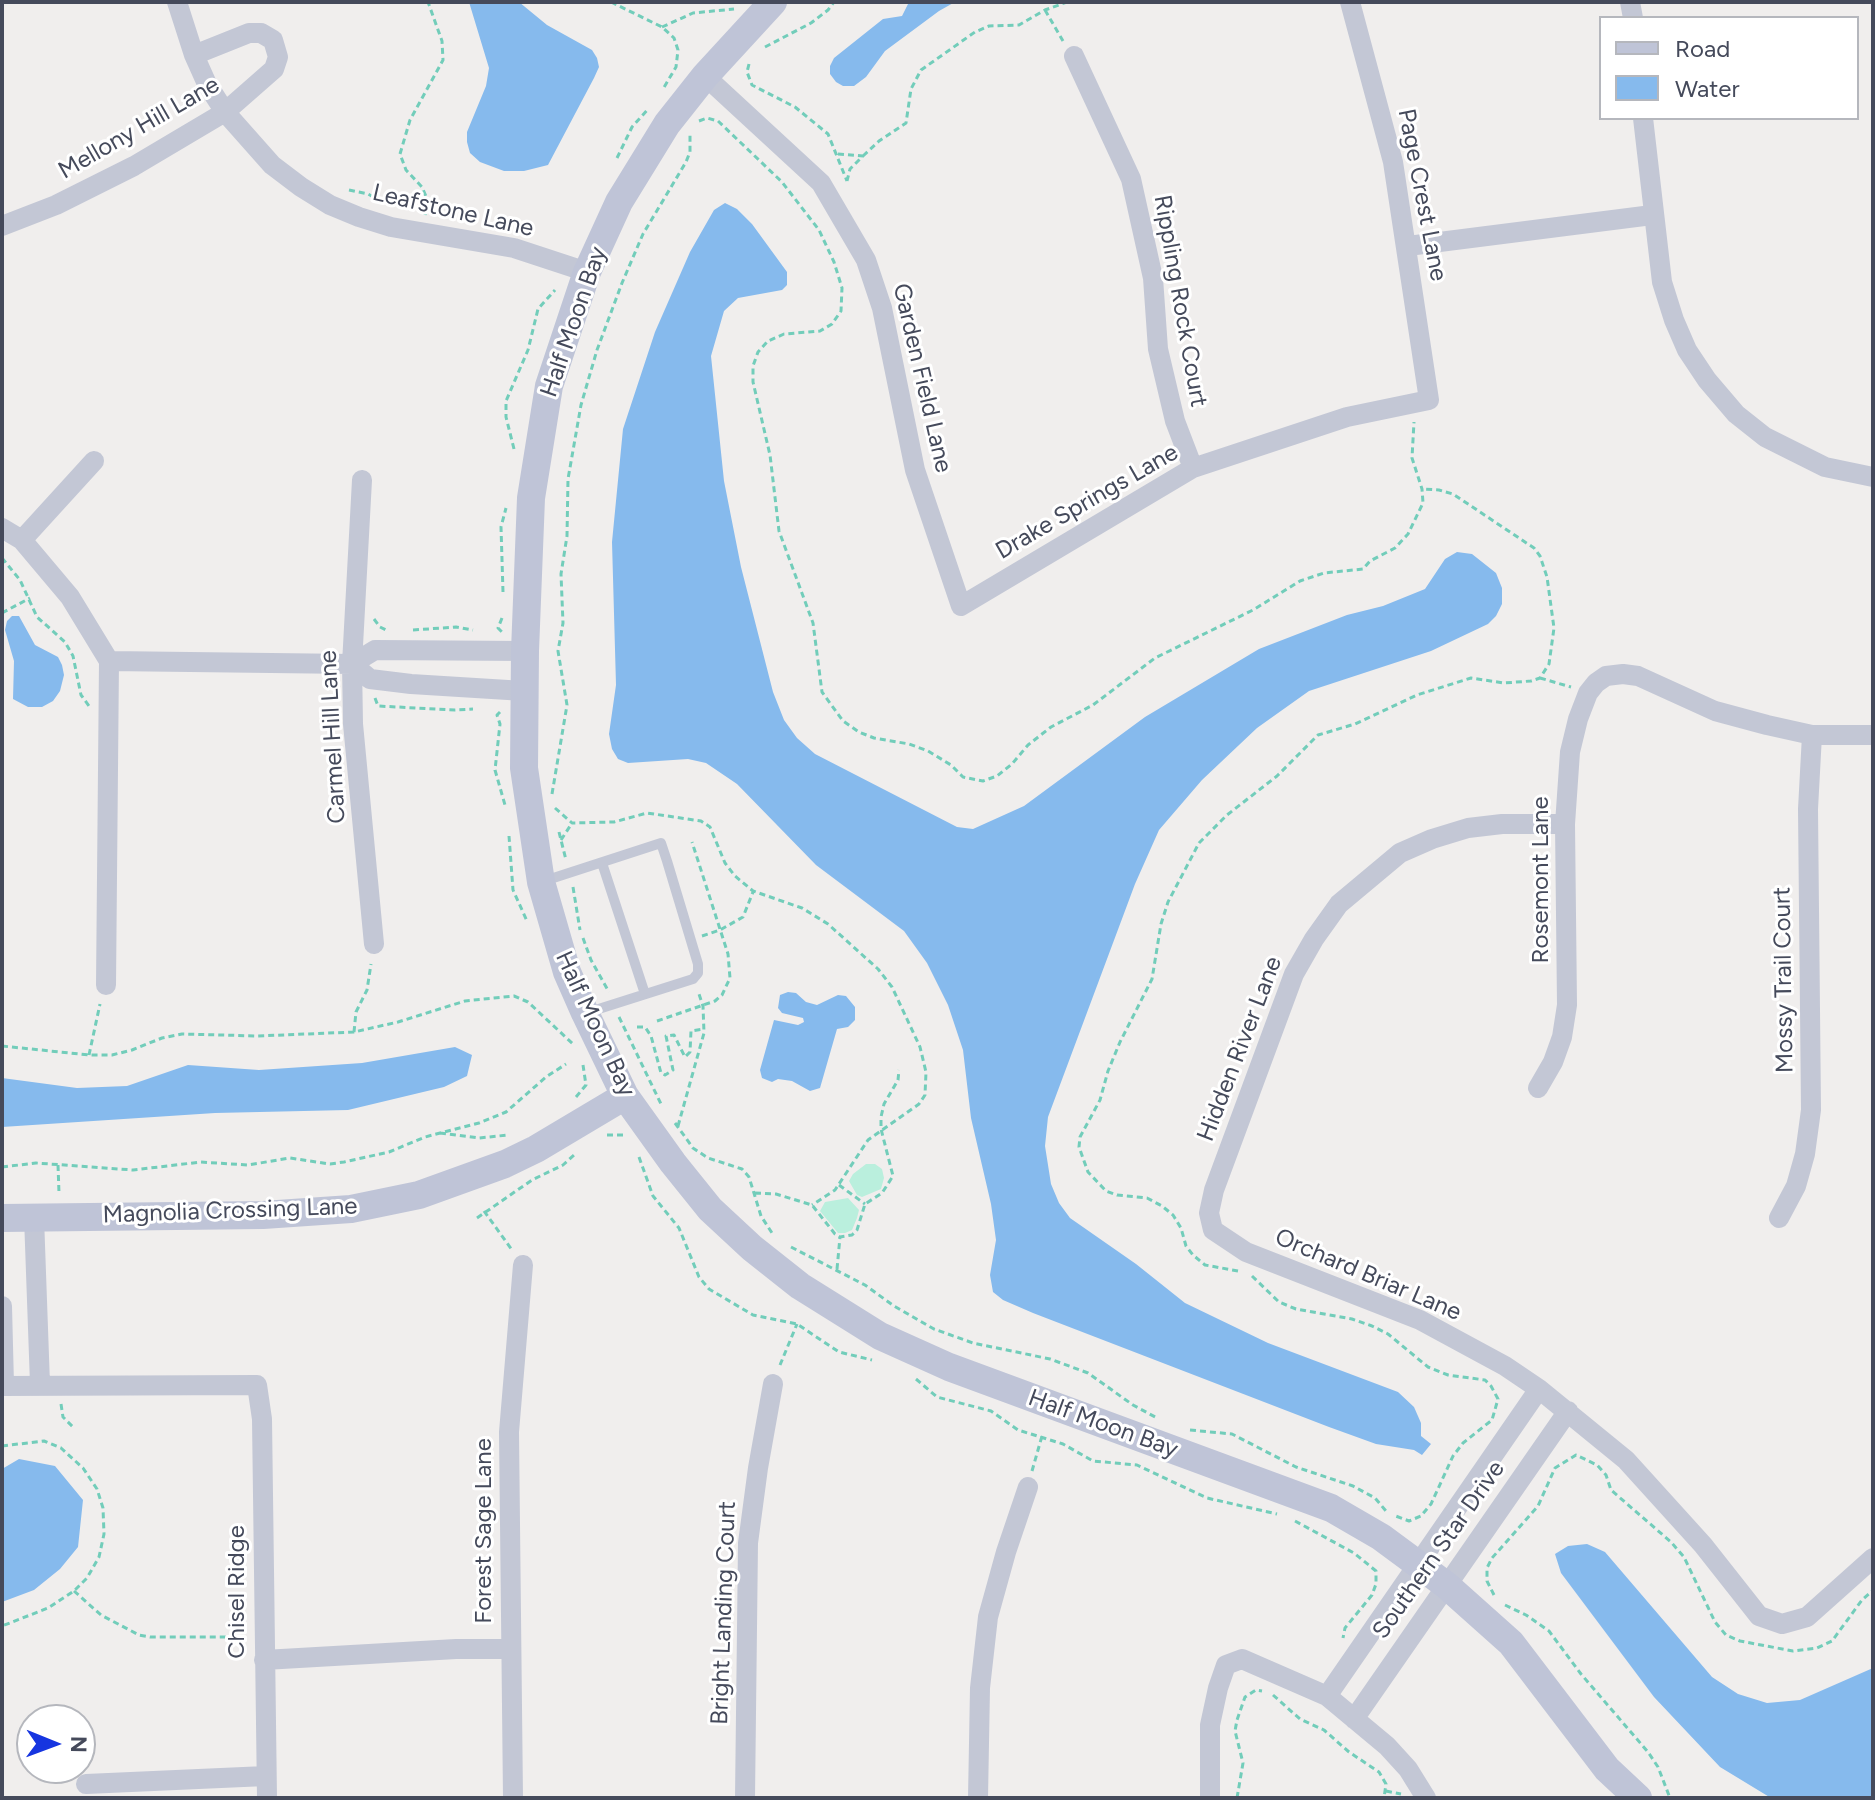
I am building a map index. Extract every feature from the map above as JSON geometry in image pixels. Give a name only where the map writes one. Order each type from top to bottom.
[{"type":"street","name":"Leafstone Lane","points":[[177,2],[194,55],[207,84],[225,112],[272,165],[330,205],[391,227],[514,248],[587,272]]},
{"type":"street","name":"Half Moon Bay","points":[[773,2],[705,76],[667,124],[619,202],[587,272],[549,386],[539,439],[531,498],[524,768],[541,882],[567,972],[585,1013],[625,1096],[673,1163],[710,1209],[764,1258],[838,1312],[880,1336],[949,1367],[1331,1508],[1381,1537],[1446,1585],[1511,1643],[1607,1769],[1638,1798]]},
{"type":"street","name":"Page Crest Lane","points":[[1350,2],[1393,162],[1408,246],[1423,401]]},
{"type":"street","name":"Mellony Hill Lane","points":[[2,226],[56,205],[134,166],[225,112],[274,69],[278,57],[273,40],[261,33],[249,33],[194,55]]},
{"type":"street","name":"Rippling Rock Court","points":[[1074,56],[1131,179],[1153,278],[1158,349],[1175,421],[1193,468]]},
{"type":"street","name":"Garden Field Lane","points":[[705,76],[821,183],[866,260],[882,308],[915,470],[961,606]]},
{"type":"street","points":[[1643,120],[1662,282],[1687,350],[1736,414],[1765,437],[1825,467],[1873,477]]},
{"type":"street","points":[[1408,246],[1652,215]]},
{"type":"street","name":"Drake Springs Lane","points":[[961,606],[1193,468],[1347,417],[1423,401]]},
{"type":"street","points":[[22,540],[94,461]]},
{"type":"street","name":"Carmel Hill Lane","points":[[362,480],[352,664],[353,724],[374,944]]},
{"type":"street","points":[[2,528],[22,540],[70,597],[109,661],[106,985]]},
{"type":"street","points":[[109,661],[352,664],[375,650],[525,651]]},
{"type":"street","points":[[352,664],[370,679],[524,691]]},
{"type":"street","name":"Rosemont Lane","points":[[1538,1088],[1558,1049],[1567,1005],[1565,824],[1570,752],[1588,693],[1606,676],[1638,676],[1715,711],[1812,735]]},
{"type":"street","points":[[1812,735],[1873,735]]},
{"type":"street","name":"Mossy Trail Court","points":[[1779,1218],[1796,1186],[1805,1154],[1811,1110],[1808,809],[1812,735]]},
{"type":"street","name":"Hidden River Lane","points":[[1213,1230],[1209,1213],[1214,1190],[1294,974],[1339,904],[1400,853],[1432,839],[1468,828],[1502,824],[1565,824]]},
{"type":"street","name":"Magnolia Crossing Lane","points":[[2,1218],[351,1209],[419,1195],[460,1182],[536,1149],[625,1096]]},
{"type":"street","points":[[2,1306],[3,1386],[50,1384],[47,1217]]},
{"type":"street","name":"Orchard Briar Lane","points":[[1213,1230],[1246,1252],[1420,1320],[1505,1366],[1539,1389],[1626,1460],[1671,1507],[1759,1616],[1782,1624],[1807,1617],[1873,1558]]},
{"type":"street","name":"Forest Sage Lane","points":[[513,1798],[509,1432],[523,1265]]},
{"type":"street","name":"Chisel Ridge","points":[[50,1384],[257,1385],[262,1419],[267,1798]]},
{"type":"street","name":"Bright Landing Court","points":[[745,1798],[748,1543],[773,1384]]},
{"type":"street","name":"Southern Star Drive","points":[[1327,1696],[1539,1389]]},
{"type":"street","name":"Southern Star Drive","points":[[1354,1719],[1568,1411]]},
{"type":"street","points":[[978,1798],[980,1688],[988,1617],[1028,1487]]},
{"type":"street","points":[[264,1660],[456,1649],[511,1649]]},
{"type":"street","points":[[1210,1798],[1210,1725],[1218,1688],[1226,1665],[1242,1659],[1327,1696],[1387,1746],[1408,1769],[1426,1798]]},
{"type":"street","points":[[96,1784],[266,1776]]},
{"type":"lane","points":[[541,882],[661,843],[698,964],[698,973],[693,979],[585,1013]]},
{"type":"lane","points":[[602,863],[645,994]]},
{"type":"path","points":[[425,215],[428,201],[422,187],[406,170],[400,154],[410,120],[443,60],[442,41],[428,2]]},
{"type":"path","points":[[611,2],[662,27],[674,38],[678,50],[676,67],[662,91]]},
{"type":"path","points":[[759,51],[811,23],[834,2]]},
{"type":"path","points":[[750,63],[747,72],[752,85],[795,107],[828,134],[847,181],[850,169],[863,156],[906,123],[911,89],[921,70],[975,32],[989,26],[1019,25],[1067,2]]},
{"type":"path","points":[[662,27],[693,13],[733,10],[743,6]]},
{"type":"path","points":[[1045,10],[1054,29],[1074,56]]},
{"type":"path","points":[[614,164],[632,127],[652,103]]},
{"type":"path","points":[[697,122],[707,118],[718,121],[762,159],[819,230],[842,288],[841,311],[832,324],[820,331],[784,334],[768,341],[758,352],[753,382],[770,455],[779,531],[813,623],[822,692],[843,721],[859,732],[928,751],[951,765],[963,777],[983,781],[997,776],[1051,727],[1093,705],[1155,658],[1253,610],[1300,581],[1324,573],[1363,569],[1370,561],[1395,548],[1416,521],[1423,503],[1412,458],[1423,401]]},
{"type":"path","points":[[551,798],[567,705],[558,651],[563,623],[561,574],[567,536],[568,479],[581,405],[622,283],[643,234],[686,162],[690,152],[690,134]]},
{"type":"path","points":[[838,154],[863,156]]},
{"type":"path","points":[[347,190],[368,194],[394,207]]},
{"type":"path","points":[[415,213],[436,217]]},
{"type":"path","points":[[1422,489],[1453,494],[1534,548],[1540,556],[1547,577],[1554,628],[1549,664],[1540,678]]},
{"type":"path","points":[[2,558],[30,598],[37,617],[65,642],[73,656],[81,695],[89,707]]},
{"type":"path","points":[[2,613],[30,598]]},
{"type":"path","points":[[372,616],[380,627],[389,632]]},
{"type":"path","points":[[401,631],[456,627],[480,631]]},
{"type":"path","points":[[490,633],[498,628]]},
{"type":"path","points":[[1180,1426],[1192,1431],[1232,1434],[1296,1467],[1353,1486],[1375,1498],[1387,1513],[1409,1521],[1421,1516],[1431,1504],[1453,1456],[1463,1443],[1492,1420],[1498,1399],[1485,1380],[1448,1375],[1428,1367],[1388,1334],[1372,1326],[1352,1319],[1296,1309],[1279,1302],[1247,1272],[1205,1265],[1186,1246],[1181,1228],[1173,1215],[1162,1206],[1147,1198],[1106,1191],[1094,1180],[1079,1147],[1080,1137],[1100,1100],[1120,1042],[1152,979],[1168,902],[1199,843],[1227,815],[1277,776],[1318,735],[1355,724],[1417,695],[1471,678],[1519,684],[1540,678],[1588,693]]},
{"type":"path","points":[[378,706],[480,709]]},
{"type":"path","points":[[490,710],[497,715]]},
{"type":"path","points":[[555,818],[552,805],[572,823],[614,822],[647,813],[701,821],[710,827],[725,863],[735,876],[753,891],[802,908],[828,924],[878,969],[892,987],[920,1047],[927,1086],[925,1095],[919,1104],[881,1129],[857,1154],[839,1185],[812,1205]]},
{"type":"path","points":[[561,841],[572,823]]},
{"type":"path","points":[[558,829],[577,900],[581,932],[591,960],[667,1114]]},
{"type":"path","points":[[691,940],[720,930],[743,917],[753,891]]},
{"type":"path","points":[[354,1032],[356,1012],[367,990],[374,944]]},
{"type":"path","points":[[678,1126],[704,1029],[703,1006],[693,979]]},
{"type":"path","points":[[89,1055],[106,985]]},
{"type":"path","points":[[2,1046],[112,1055],[182,1034],[258,1036],[354,1032],[465,1001],[514,996],[528,1002],[546,1017],[579,1052]]},
{"type":"path","points":[[637,1027],[645,1027],[651,1036],[661,1073],[665,1075],[673,1070],[666,1036],[674,1035],[685,1057],[690,1052],[691,1031],[704,1029]]},
{"type":"path","points":[[571,1102],[586,1085],[582,1061]]},
{"type":"path","points":[[2,1167],[36,1163],[133,1170],[201,1162],[248,1165],[290,1158],[330,1164],[389,1152],[506,1112],[566,1064]]},
{"type":"path","points":[[755,1193],[776,1194],[812,1205],[835,1234],[840,1237],[852,1235],[857,1230],[865,1204],[882,1193],[893,1176],[881,1129],[884,1104],[898,1080],[899,1070]]},
{"type":"path","points":[[672,1120],[693,1148],[708,1158],[742,1169],[749,1177],[761,1216],[777,1238]]},
{"type":"path","points":[[440,1133],[479,1138],[519,1132]]},
{"type":"path","points":[[47,1217],[58,1165]]},
{"type":"path","points":[[839,1185],[865,1204]]},
{"type":"path","points":[[484,1211],[523,1265]]},
{"type":"path","points":[[837,1270],[840,1237]]},
{"type":"path","points":[[783,1243],[837,1270],[934,1329],[973,1343],[1050,1359],[1088,1373],[1133,1405],[1169,1422]]},
{"type":"path","points":[[773,1384],[797,1324]]},
{"type":"path","points":[[50,1384],[63,1417],[74,1428]]},
{"type":"path","points":[[1028,1487],[1042,1436]]},
{"type":"path","points":[[2,1446],[44,1441],[61,1448],[83,1468],[97,1489],[103,1508],[104,1534],[99,1557],[87,1578],[74,1591],[48,1608],[2,1626]]},
{"type":"path","points":[[1670,1798],[1658,1767],[1648,1752],[1581,1674],[1549,1631],[1504,1605],[1492,1593],[1487,1581],[1487,1568],[1492,1558],[1538,1506],[1555,1468],[1576,1455],[1597,1465],[1606,1475],[1611,1490],[1649,1521],[1684,1557],[1715,1622],[1726,1635],[1740,1641],[1793,1651],[1817,1648],[1832,1641],[1873,1590]]},
{"type":"path","points":[[74,1591],[101,1615],[139,1635],[243,1637]]},
{"type":"path","points":[[1237,1798],[1243,1763],[1235,1731],[1245,1697],[1256,1690],[1276,1697],[1292,1713],[1324,1730],[1379,1772],[1386,1784],[1384,1798]]},
{"type":"green space","points":[[866,1164],[875,1164],[882,1169],[884,1178],[881,1189],[862,1197],[857,1195],[849,1181]]},
{"type":"green space","points":[[848,1198],[859,1210],[857,1218],[852,1230],[838,1233],[820,1211],[825,1202]]},
{"type":"water","points":[[469,2],[519,2],[547,25],[592,50],[597,58],[599,67],[594,78],[548,165],[524,171],[504,171],[480,162],[470,153],[467,132],[486,86],[489,68]]},
{"type":"water","points":[[909,2],[955,2],[885,51],[866,77],[854,86],[836,82],[830,74],[834,58],[883,19],[902,16]]},
{"type":"water","points":[[725,203],[737,209],[752,224],[787,272],[787,285],[782,290],[738,298],[724,311],[711,356],[724,481],[741,567],[773,692],[784,720],[797,738],[815,754],[957,827],[973,829],[1024,806],[1145,717],[1259,649],[1425,589],[1445,559],[1457,552],[1472,554],[1496,573],[1502,588],[1502,604],[1488,624],[1431,651],[1309,691],[1257,728],[1202,780],[1159,830],[1135,884],[1048,1117],[1045,1146],[1051,1184],[1070,1218],[1185,1303],[1268,1343],[1398,1392],[1414,1407],[1421,1423],[1421,1436],[1431,1444],[1422,1455],[1414,1450],[1376,1444],[1329,1427],[1033,1313],[1003,1300],[993,1292],[990,1275],[996,1240],[971,1118],[963,1050],[948,1005],[927,963],[904,931],[816,865],[737,784],[706,763],[688,759],[628,763],[618,759],[612,749],[609,734],[616,685],[612,542],[623,429],[655,332],[690,252],[714,210]]},
{"type":"water","points":[[12,616],[19,616],[35,645],[58,657],[62,665],[64,675],[60,691],[53,701],[42,707],[28,707],[13,699],[14,661],[5,630]]},
{"type":"water","points":[[788,992],[817,1005],[838,995],[846,996],[855,1007],[855,1020],[848,1027],[837,1029],[820,1088],[810,1091],[792,1081],[778,1079],[772,1082],[762,1078],[760,1070],[774,1020],[798,1025],[804,1022],[803,1018],[782,1013],[778,1008],[780,995]]},
{"type":"water","points":[[455,1047],[472,1055],[467,1076],[444,1087],[348,1110],[215,1113],[2,1127],[2,1078],[77,1088],[127,1086],[188,1065],[259,1070],[362,1063]]},
{"type":"water","points":[[19,1459],[55,1466],[83,1500],[78,1547],[60,1569],[34,1590],[2,1602],[2,1469]]},
{"type":"water","points":[[1587,1544],[1605,1552],[1712,1677],[1738,1694],[1767,1703],[1800,1700],[1873,1668],[1873,1798],[1771,1798],[1720,1767],[1654,1697],[1561,1573],[1555,1554],[1568,1546]]}]
